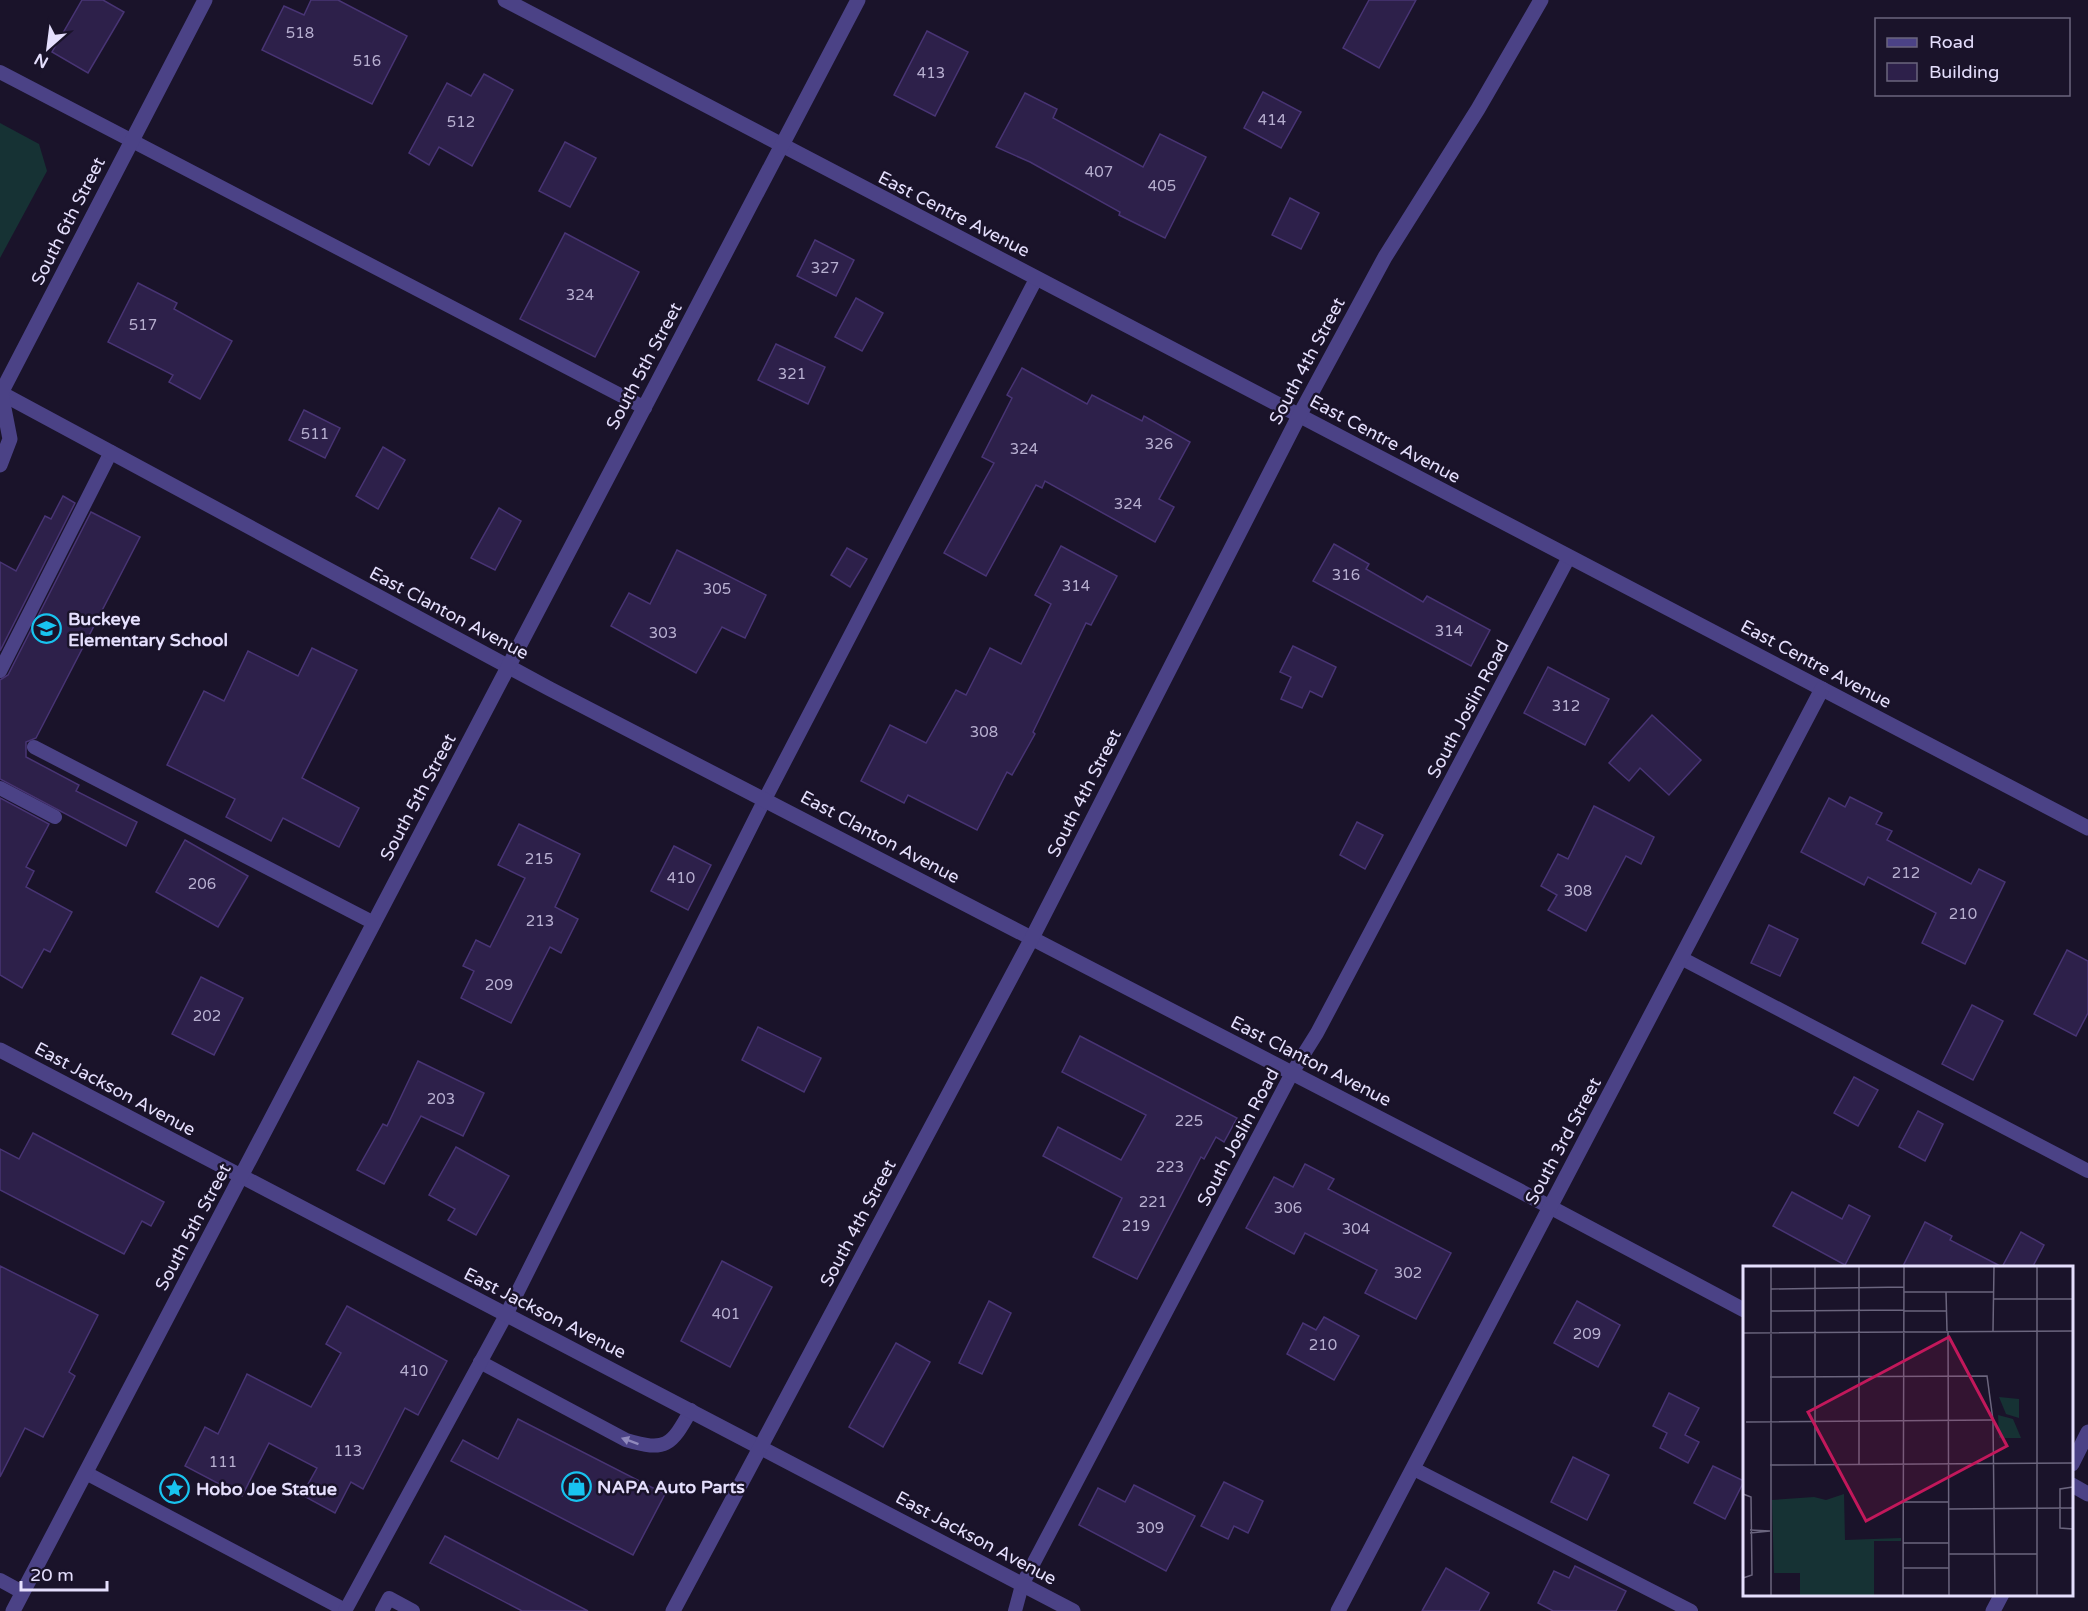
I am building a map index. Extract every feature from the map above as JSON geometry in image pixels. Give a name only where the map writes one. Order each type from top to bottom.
[{"type":"street","name":"South 6th Street","points":[[1,393],[205,0]]},
{"type":"street","name":"East Centre Avenue","points":[[505,0],[2088,828]]},
{"type":"street","name":"South 5th Street","points":[[13,1611],[858,0]]},
{"type":"street","name":"South 4th Street","points":[[673,1611],[1032,938],[1299,416],[1385,257],[1478,109],[1541,0]]},
{"type":"street","name":"East Clanton Avenue","points":[[1,393],[508,667],[1292,1072],[1743,1309]]},
{"type":"street","points":[[0,465],[10,439],[1,393]]},
{"type":"street","name":"South 3rd Street","points":[[1338,1611],[1822,689]]},
{"type":"street","name":"East Jackson Avenue","points":[[0,1050],[1073,1611]]},
{"type":"street","points":[[2073,1462],[2088,1432]]},
{"type":"street","points":[[2073,1486],[2088,1494]]},
{"type":"street","points":[[1993,1611],[2001,1596]]},
{"type":"lane","points":[[0,72],[645,408]]},
{"type":"lane","points":[[86,1473],[348,1610],[506,1315],[765,799],[1036,279]]},
{"type":"lane","points":[[0,671],[111,452]]},
{"type":"lane","name":"South Joslin Road","points":[[1015,1611],[1022,1585],[1292,1072],[1317,1034],[1569,557]]},
{"type":"lane","points":[[34,747],[374,923]]},
{"type":"lane","points":[[0,788],[55,817]]},
{"type":"lane","points":[[1681,958],[2088,1171]]},
{"type":"lane","points":[[480,1362],[626,1440],[652,1448],[664,1444],[679,1431],[691,1410]]},
{"type":"lane","points":[[1414,1469],[1691,1611]]},
{"type":"lane","points":[[0,1580],[22,1592]]},
{"type":"lane","points":[[382,1611],[390,1598],[413,1611]]},
{"type":"green space","points":[[0,123],[39,144],[47,171],[0,258]]},
{"type":"building","points":[[82,0],[103,0],[124,12],[88,73],[52,52]]},
{"type":"building","points":[[311,0],[338,0],[407,36],[372,104],[262,50],[284,6],[304,15]]},
{"type":"building","points":[[1369,0],[1416,0],[1379,68],[1343,48]]},
{"type":"building","points":[[927,31],[968,52],[935,116],[894,95]]},
{"type":"building","points":[[484,74],[513,90],[472,166],[439,147],[429,165],[409,153],[447,83],[471,96]]},
{"type":"building","points":[[1263,92],[1301,112],[1281,148],[1244,128]]},
{"type":"building","points":[[1025,93],[1057,109],[1053,118],[1143,167],[1160,134],[1206,157],[1165,238],[1119,215],[1120,212],[1030,162],[996,147]]},
{"type":"building","points":[[565,142],[596,158],[570,207],[539,191]]},
{"type":"building","points":[[1290,198],[1319,213],[1301,249],[1272,235]]},
{"type":"building","points":[[565,233],[639,272],[595,357],[520,319]]},
{"type":"building","points":[[815,240],[854,260],[836,296],[797,276]]},
{"type":"building","points":[[138,283],[177,303],[174,309],[232,341],[200,399],[169,382],[173,375],[108,342]]},
{"type":"building","points":[[856,298],[883,313],[862,351],[835,337]]},
{"type":"building","points":[[776,344],[825,367],[808,404],[758,380]]},
{"type":"building","points":[[1022,368],[1087,404],[1092,395],[1142,421],[1144,416],[1190,442],[1159,499],[1174,507],[1155,542],[1045,481],[1042,488],[1036,485],[986,576],[944,553],[994,463],[982,457],[1012,398],[1007,395]]},
{"type":"building","points":[[304,410],[340,428],[325,458],[289,440]]},
{"type":"building","points":[[383,447],[405,460],[378,509],[356,496]]},
{"type":"building","points":[[63,496],[75,503],[0,651],[0,562],[16,571],[45,516],[51,519]]},
{"type":"building","points":[[499,508],[521,521],[495,570],[471,558]]},
{"type":"building","points":[[91,512],[140,537],[36,738],[26,742],[26,757],[79,785],[76,791],[137,822],[126,846],[0,779],[0,680],[8,675]]},
{"type":"building","points":[[1334,544],[1369,564],[1366,569],[1423,602],[1427,596],[1490,630],[1471,666],[1313,581]]},
{"type":"building","points":[[1061,546],[1117,576],[1091,625],[1086,623],[1033,732],[1035,734],[1012,775],[1007,772],[977,830],[908,795],[904,803],[861,781],[890,725],[926,743],[956,690],[966,695],[990,648],[1021,664],[1051,604],[1035,595]]},
{"type":"building","points":[[847,548],[867,559],[850,587],[831,575]]},
{"type":"building","points":[[677,550],[766,595],[745,638],[722,627],[696,673],[611,626],[629,593],[650,604]]},
{"type":"building","points":[[1293,646],[1336,667],[1322,697],[1310,691],[1302,708],[1281,699],[1291,677],[1280,672]]},
{"type":"building","points":[[312,648],[357,670],[302,778],[359,808],[339,847],[283,818],[271,841],[226,817],[235,799],[167,765],[204,691],[224,701],[248,651],[298,676]]},
{"type":"building","points":[[1548,667],[1609,699],[1585,745],[1524,713]]},
{"type":"building","points":[[1652,715],[1701,760],[1669,795],[1640,768],[1629,781],[1609,763]]},
{"type":"building","points":[[1850,797],[1882,813],[1876,824],[1892,831],[1887,840],[1971,884],[1979,869],[2005,882],[1965,964],[1922,943],[1936,913],[1868,877],[1864,885],[1801,852],[1829,798],[1845,807]]},
{"type":"building","points":[[0,798],[49,824],[26,867],[34,871],[26,887],[72,912],[50,952],[44,949],[22,988],[0,975]]},
{"type":"building","points":[[1594,806],[1654,837],[1641,864],[1626,856],[1586,931],[1548,910],[1557,895],[1541,886],[1558,854],[1568,859]]},
{"type":"building","points":[[1357,822],[1383,835],[1365,869],[1340,855]]},
{"type":"building","points":[[519,824],[580,854],[555,907],[578,919],[561,953],[550,947],[511,1023],[461,998],[474,971],[463,966],[476,940],[490,947],[525,878],[498,865]]},
{"type":"building","points":[[185,840],[248,876],[218,927],[156,892]]},
{"type":"building","points":[[674,846],[711,865],[688,910],[651,891]]},
{"type":"building","points":[[1769,925],[1798,939],[1780,976],[1751,963]]},
{"type":"building","points":[[2067,950],[2088,961],[2088,1013],[2076,1036],[2034,1014]]},
{"type":"building","points":[[201,977],[243,998],[214,1055],[172,1034]]},
{"type":"building","points":[[1972,1005],[2003,1021],[1973,1080],[1942,1064]]},
{"type":"building","points":[[758,1027],[821,1058],[804,1092],[742,1060]]},
{"type":"building","points":[[1080,1036],[1237,1118],[1224,1142],[1216,1137],[1204,1159],[1201,1157],[1137,1279],[1093,1257],[1122,1198],[1043,1156],[1058,1127],[1121,1160],[1146,1115],[1062,1072]]},
{"type":"building","points":[[418,1061],[484,1093],[463,1136],[421,1116],[384,1184],[357,1170],[383,1124],[387,1126]]},
{"type":"building","points":[[1854,1077],[1878,1090],[1858,1126],[1834,1113]]},
{"type":"building","points":[[1918,1111],[1943,1124],[1925,1161],[1899,1147]]},
{"type":"building","points":[[33,1133],[164,1202],[151,1226],[142,1221],[124,1254],[0,1190],[0,1149],[19,1159]]},
{"type":"building","points":[[456,1147],[509,1176],[476,1235],[448,1220],[455,1209],[429,1195]]},
{"type":"building","points":[[1305,1164],[1334,1179],[1328,1189],[1451,1253],[1416,1319],[1365,1293],[1377,1270],[1305,1233],[1294,1254],[1246,1228],[1274,1177],[1293,1187]]},
{"type":"building","points":[[1792,1192],[1842,1219],[1849,1205],[1870,1216],[1845,1265],[1773,1226]]},
{"type":"building","points":[[1925,1222],[1952,1236],[1950,1240],[2000,1266],[1903,1266]]},
{"type":"building","points":[[2021,1232],[2044,1245],[2033,1266],[2003,1266]]},
{"type":"building","points":[[722,1261],[772,1287],[730,1367],[681,1341]]},
{"type":"building","points":[[0,1266],[98,1315],[69,1372],[75,1376],[43,1437],[25,1428],[0,1477]]},
{"type":"building","points":[[989,1301],[1011,1313],[982,1374],[959,1363]]},
{"type":"building","points":[[1577,1301],[1620,1325],[1598,1367],[1554,1343]]},
{"type":"building","points":[[347,1306],[447,1361],[418,1415],[405,1408],[363,1489],[351,1482],[335,1513],[302,1495],[317,1468],[269,1443],[242,1496],[185,1466],[205,1427],[218,1434],[247,1374],[311,1407],[341,1353],[326,1344]]},
{"type":"building","points":[[1324,1317],[1359,1336],[1334,1380],[1287,1354],[1303,1323],[1316,1330]]},
{"type":"building","points":[[896,1343],[930,1362],[883,1447],[849,1427]]},
{"type":"building","points":[[1669,1393],[1699,1408],[1685,1435],[1699,1442],[1688,1463],[1660,1448],[1667,1433],[1653,1426]]},
{"type":"building","name":"NAPA Auto Parts","points":[[518,1419],[665,1494],[633,1555],[451,1461],[463,1440],[498,1459]]},
{"type":"building","points":[[1573,1457],[1609,1475],[1587,1520],[1551,1502]]},
{"type":"building","points":[[1713,1466],[1743,1481],[1725,1519],[1694,1503]]},
{"type":"building","points":[[1224,1482],[1263,1501],[1248,1533],[1234,1526],[1228,1539],[1201,1526]]},
{"type":"building","points":[[1134,1485],[1195,1516],[1166,1571],[1079,1525],[1098,1488],[1125,1502]]},
{"type":"building","points":[[445,1536],[588,1611],[522,1611],[430,1563]]},
{"type":"building","points":[[1575,1566],[1626,1591],[1616,1611],[1553,1611],[1538,1603],[1554,1571],[1569,1578]]},
{"type":"building","points":[[1446,1568],[1489,1593],[1479,1611],[1422,1611]]},
{"type":"place","name":"Buckeye Elementary School","points":[[47,629]]},
{"type":"place","name":"NAPA Auto Parts","points":[[576,1487]]},
{"type":"place","name":"Hobo Joe Statue","points":[[175,1489]]}]
